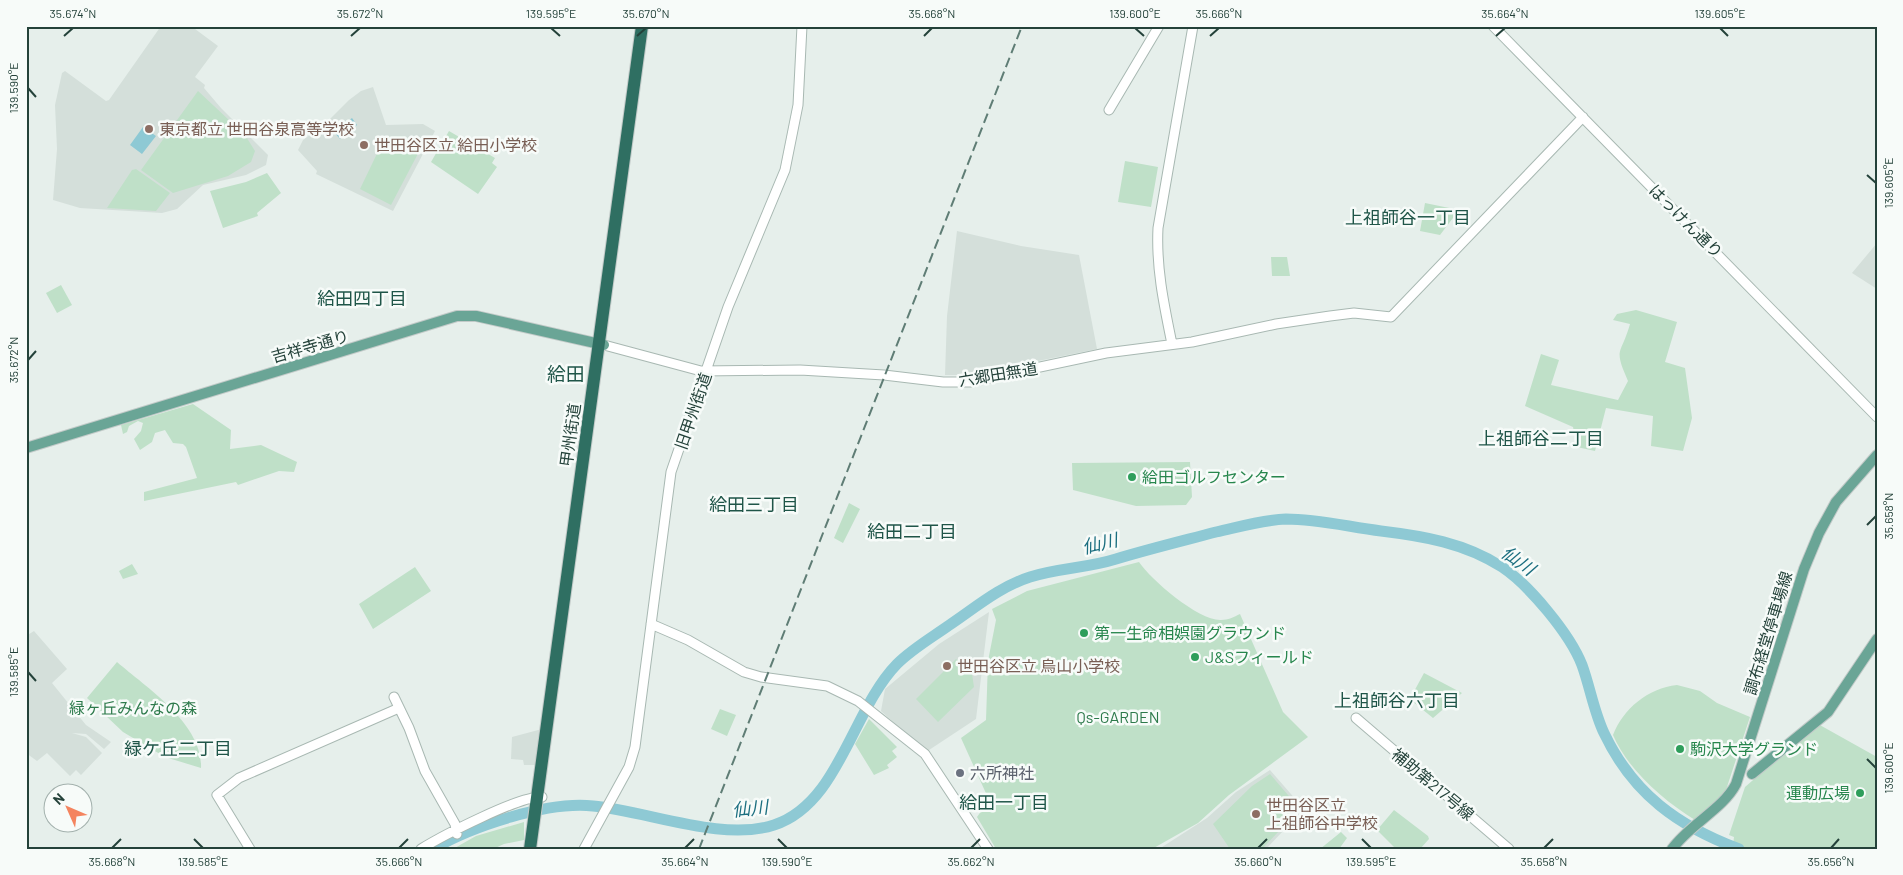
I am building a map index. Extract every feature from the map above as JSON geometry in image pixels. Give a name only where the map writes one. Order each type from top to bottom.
[{"type":"highway","name":"甲州街道","points":[[530,849],[538,805],[601,345],[642,26]]},
{"type":"highway","name":"甲州街道","points":[[601,345],[648,26]]},
{"type":"highway","name":"甲州街道","points":[[536,849],[538,805]]},
{"type":"main road","name":"吉祥寺通り","points":[[26,448],[458,316],[476,316],[601,345]]},
{"type":"main road","name":"調布経堂停車場線","points":[[1672,849],[1685,832],[1730,793],[1736,784],[1804,569],[1818,533],[1836,502],[1877,455]]},
{"type":"main road","points":[[1752,774],[1828,712],[1877,639]]},
{"type":"street","name":"旧甲州街道","points":[[584,849],[629,767],[635,747],[672,472],[728,306],[785,170],[798,106],[802,26]]},
{"type":"street","points":[[1108,110],[1159,26]]},
{"type":"street","points":[[1172,344],[1159,278],[1157,245],[1193,26]]},
{"type":"street","name":"はっけん通り","points":[[1493,26],[1877,417]]},
{"type":"street","name":"六郷田無道","points":[[601,345],[701,371],[800,370],[884,375],[943,382],[970,382],[1106,353],[1229,335],[1276,324],[1354,313],[1391,317],[1583,116]]},
{"type":"street","points":[[651,624],[688,640],[744,672],[761,677],[827,686],[871,709],[925,754],[988,849]]},
{"type":"street","points":[[394,697],[409,728],[425,771],[457,831]]},
{"type":"street","points":[[250,849],[217,795],[239,778],[399,708]]},
{"type":"street","name":"補助第217号線","points":[[1356,718],[1509,849]]},
{"type":"street","points":[[421,849],[457,831],[538,805]]},
{"type":"shaded area","name":"東京都立 世田谷泉高等学校","points":[[161,26],[191,26],[218,46],[195,77],[205,85],[204,88],[221,108],[268,155],[266,165],[246,175],[203,185],[177,209],[162,213],[80,208],[53,200],[57,149],[55,105],[62,73],[65,71],[106,101],[109,100]]},
{"type":"shaded area","name":"世田谷区立 給田小学校","points":[[373,87],[386,125],[423,124],[435,131],[393,211],[316,174],[317,171],[298,150],[303,140],[327,122],[349,100],[361,91]]},
{"type":"shaded area","points":[[957,231],[1021,246],[1079,255],[1097,349],[969,375],[945,375],[947,316]]},
{"type":"shaded area","points":[[1877,243],[1877,289],[1852,273]]},
{"type":"shaded area","name":"世田谷区立 烏山小学校","points":[[989,612],[976,719],[926,752],[881,711],[885,689],[939,644]]},
{"type":"shaded area","points":[[34,631],[67,669],[52,683],[86,725],[111,742],[104,749],[86,734],[72,733],[86,737],[102,753],[81,775],[76,770],[70,776],[47,753],[37,761],[26,753],[26,636]]},
{"type":"shaded area","points":[[542,729],[536,765],[524,765],[523,760],[511,759],[512,737]]},
{"type":"shaded area","name":"世田谷区立 上祖師谷中学校","points":[[1270,770],[1304,809],[1266,849],[1159,849],[1207,818],[1236,792]]},
{"type":"green space","points":[[198,91],[245,135],[255,151],[251,162],[228,176],[173,193],[141,170]]},
{"type":"green space","points":[[449,131],[495,158],[492,163],[497,167],[478,194],[431,162]]},
{"type":"green space","points":[[403,136],[422,146],[391,205],[360,189],[385,137]]},
{"type":"green space","points":[[1125,161],[1158,167],[1151,207],[1118,202]]},
{"type":"green space","points":[[136,169],[170,193],[156,211],[107,208],[132,170]]},
{"type":"green space","points":[[267,173],[281,193],[257,213],[258,216],[223,228],[210,191],[246,182]]},
{"type":"green space","points":[[1425,203],[1459,210],[1440,235],[1420,231]]},
{"type":"green space","points":[[1271,257],[1287,257],[1290,276],[1272,276]]},
{"type":"green space","points":[[61,285],[72,305],[57,313],[46,293]]},
{"type":"green space","points":[[1636,310],[1677,322],[1665,362],[1685,368],[1692,418],[1683,451],[1651,446],[1653,416],[1606,408],[1595,451],[1577,447],[1573,427],[1525,406],[1541,354],[1559,360],[1551,385],[1618,400],[1628,381],[1621,362],[1620,352],[1630,324],[1613,320],[1617,314]]},
{"type":"green space","points":[[193,404],[231,430],[230,449],[261,445],[297,462],[294,472],[279,471],[238,485],[236,482],[144,501],[144,492],[197,478],[186,447],[183,444],[173,443],[165,430],[155,433],[152,442],[140,450],[134,439],[141,431],[143,423],[138,421],[129,426],[127,432],[123,434],[121,425]]},
{"type":"green space","name":"給田ゴルフセンター","points":[[1190,462],[1192,497],[1186,505],[1136,506],[1073,490],[1072,463]]},
{"type":"green space","points":[[849,503],[860,509],[843,543],[834,538]]},
{"type":"green space","name":"Qs-GARDEN","points":[[1139,562],[1164,589],[1201,614],[1212,619],[1221,620],[1240,614],[1283,712],[1308,737],[1229,795],[1198,823],[1152,849],[996,849],[977,817],[989,800],[961,738],[986,720],[988,661],[996,620],[992,609],[1027,591]]},
{"type":"green space","points":[[132,564],[138,574],[123,579],[119,571]]},
{"type":"green space","points":[[415,567],[431,591],[373,629],[359,604]]},
{"type":"green space","points":[[956,659],[972,674],[974,687],[938,722],[916,699]]},
{"type":"green space","name":"緑ヶ丘みんなの森","points":[[117,662],[157,695],[183,722],[193,737],[199,752],[201,768],[165,757],[123,732],[87,698]]},
{"type":"green space","points":[[1424,673],[1462,693],[1433,718],[1412,701],[1411,697]]},
{"type":"green space","name":"駒沢大学グランド","points":[[1677,685],[1700,691],[1717,703],[1750,717],[1725,793],[1695,820],[1659,794],[1637,772],[1613,735],[1623,717],[1638,701],[1656,690]]},
{"type":"green space","points":[[720,709],[736,715],[727,736],[711,729]]},
{"type":"green space","points":[[869,719],[897,747],[892,751],[897,757],[887,765],[889,768],[874,775],[855,744]]},
{"type":"green space","points":[[1818,724],[1877,757],[1877,849],[1747,849],[1733,845],[1734,837],[1729,835],[1745,787]]},
{"type":"green space","name":"世田谷区立 上祖師谷中学校","points":[[1270,774],[1300,809],[1262,849],[1230,849],[1213,824],[1252,786]]},
{"type":"green space","points":[[1394,810],[1428,836],[1429,839],[1420,849],[1396,849],[1377,830]]},
{"type":"green space","points":[[524,822],[524,840],[504,844],[493,849],[453,849],[476,836]]},
{"type":"green space","points":[[1341,832],[1347,838],[1339,849],[1320,849]]},
{"type":"water","points":[[352,118],[357,125],[340,139],[334,132]]},
{"type":"water","points":[[143,127],[156,136],[142,154],[130,145]]},
{"type":"waterway","name":"仙川","points":[[433,849],[468,832],[511,817],[554,807],[575,805],[614,809],[708,828],[754,829],[774,825],[796,814],[814,797],[830,777],[881,683],[897,664],[909,653],[1008,586],[1041,574],[1105,562],[1251,524],[1286,519],[1322,522],[1428,538],[1459,546],[1473,552],[1513,575],[1548,611],[1568,639],[1582,665],[1597,717],[1604,733],[1629,774],[1643,790],[1677,818],[1696,830],[1739,849]]},
{"type":"railway","points":[[699,849],[1022,26]]},
{"type":"place","name":"東京都立 世田谷泉高等学校","points":[[149,129]]},
{"type":"place","name":"世田谷区立 給田小学校","points":[[364,145]]},
{"type":"place","name":"給田ゴルフセンター","points":[[1132,477]]},
{"type":"place","name":"第一生命相娯園グラウンド","points":[[1084,633]]},
{"type":"place","name":"J&Sフィールド","points":[[1195,657]]},
{"type":"place","name":"世田谷区立 烏山小学校","points":[[947,666]]},
{"type":"place","name":"駒沢大学グランド","points":[[1680,749]]},
{"type":"place","name":"六所神社","points":[[960,773]]},
{"type":"place","name":"運動広場","points":[[1860,793]]},
{"type":"place","name":"世田谷区立 上祖師谷中学校","points":[[1256,814]]},
{"type":"district","name":"上祖師谷一丁目","points":[[1408,218]]},
{"type":"district","name":"給田四丁目","points":[[362,299]]},
{"type":"district","name":"給田","points":[[566,374]]},
{"type":"district","name":"上祖師谷二丁目","points":[[1541,439]]},
{"type":"district","name":"給田三丁目","points":[[754,505]]},
{"type":"district","name":"給田二丁目","points":[[912,532]]},
{"type":"district","name":"上祖師谷六丁目","points":[[1397,701]]},
{"type":"district","name":"緑ケ丘二丁目","points":[[178,749]]},
{"type":"district","name":"給田一丁目","points":[[1004,803]]}]
